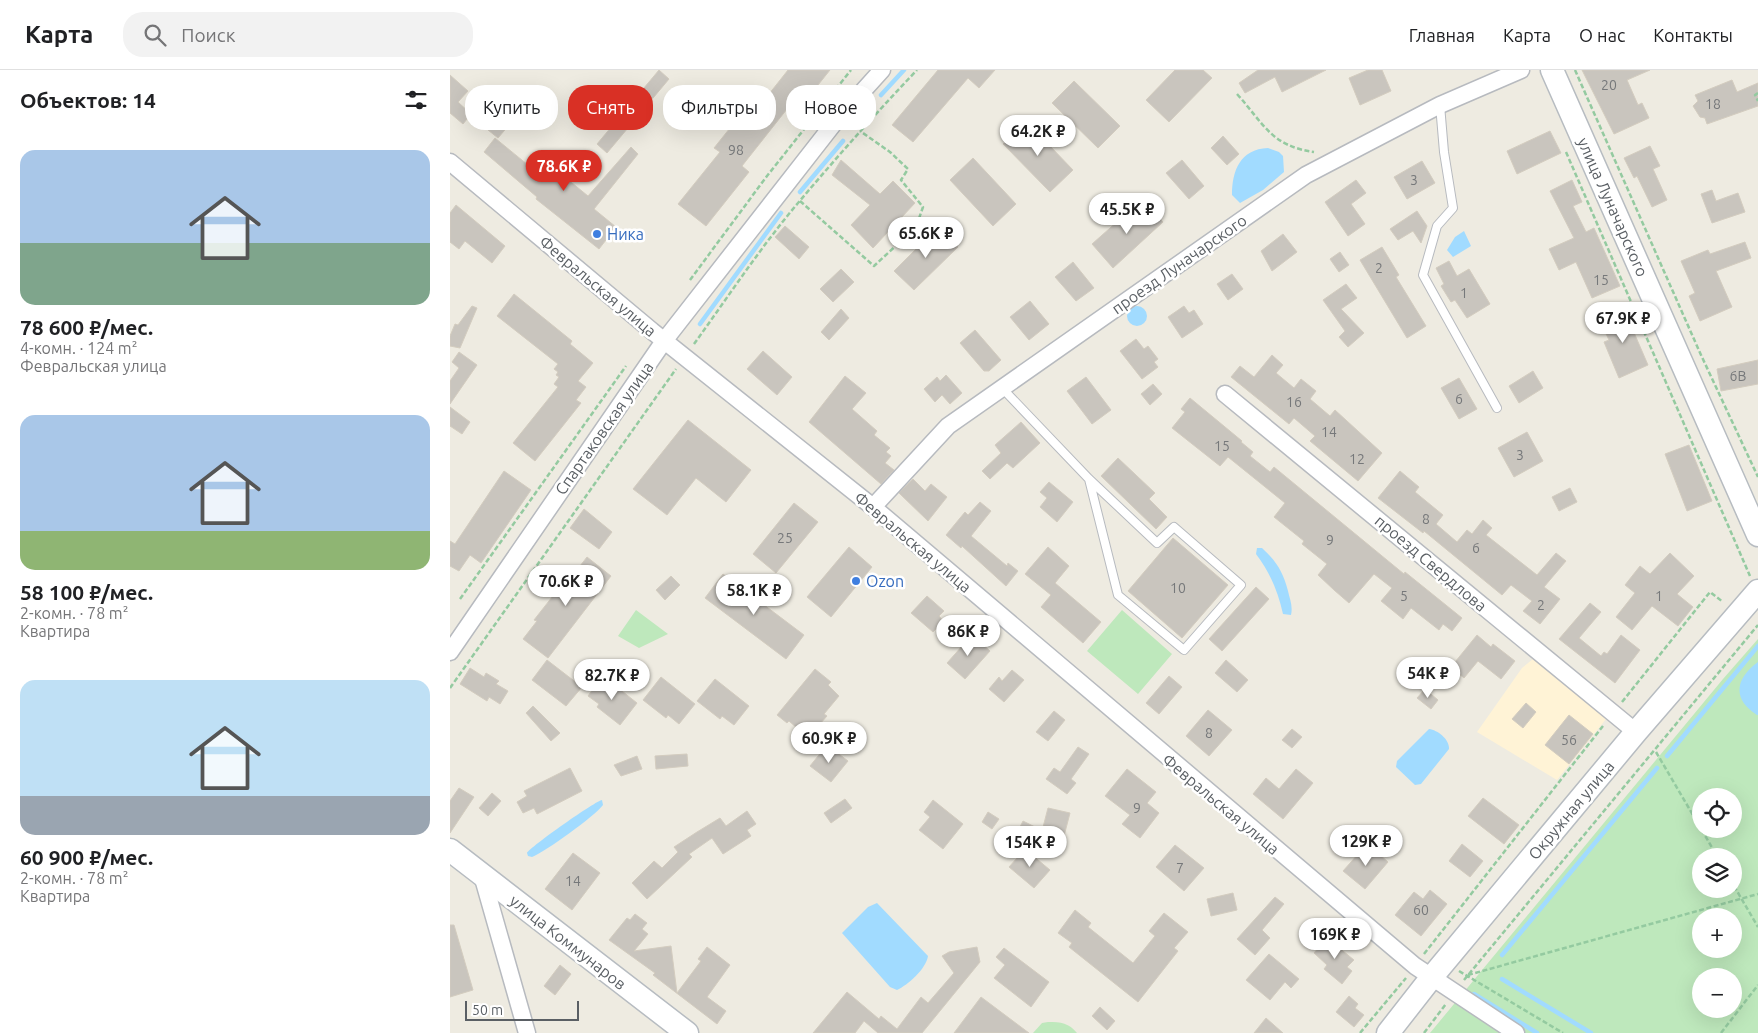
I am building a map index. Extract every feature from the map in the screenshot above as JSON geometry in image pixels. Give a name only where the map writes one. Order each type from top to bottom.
[{"type":"street","name":"Спартаковская улица","points":[[450,652],[664,341],[835,122],[882,70]]},
{"type":"street","name":"проезд Луначарского","points":[[873,507],[948,426],[1306,175],[1440,105],[1521,70]]},
{"type":"street","name":"улица Луначарского","points":[[1552,70],[1758,535]]},
{"type":"street","name":"Февральская улица","points":[[450,162],[664,341],[873,507],[1423,972],[1516,1033]]},
{"type":"street","name":"проезд Свердлова","points":[[1225,394],[1636,732]]},
{"type":"street","name":"Окружная улица","points":[[1388,1033],[1423,972],[1636,732],[1750,586]]},
{"type":"street","name":"улица Коммунаров","points":[[450,850],[687,1033]]},
{"type":"street","points":[[482,875],[527,1033]]},
{"type":"lane","points":[[1440,105],[1444,152],[1453,208],[1437,226],[1424,275],[1496,408]]},
{"type":"lane","points":[[1002,388],[1089,479],[1157,543],[1174,527],[1241,585],[1184,650],[1118,596],[1089,479]]},
{"type":"path","points":[[687,283],[767,176],[851,70]]},
{"type":"path","points":[[450,688],[753,261],[800,201],[860,131],[917,70]]},
{"type":"path","points":[[1575,70],[1702,358],[1758,477]]},
{"type":"path","points":[[1758,93],[1755,95],[1758,101]]},
{"type":"path","points":[[1237,94],[1276,139],[1300,150],[1341,156]]},
{"type":"path","points":[[800,201],[874,266],[916,227],[923,207],[902,180],[908,169],[890,152],[860,131]]},
{"type":"path","points":[[1562,143],[1748,573],[1750,586]]},
{"type":"path","points":[[460,599],[628,363]]},
{"type":"path","points":[[1360,1033],[1423,972],[1613,714],[1710,592],[1726,604]]},
{"type":"path","points":[[1424,1033],[1468,975],[1758,624]]},
{"type":"path","points":[[1655,751],[1712,848]]},
{"type":"path","points":[[1468,975],[1758,894]]},
{"type":"path","points":[[1742,899],[1758,927]]},
{"type":"path","points":[[1468,975],[1563,1033]]},
{"type":"path","points":[[1721,1033],[1758,986]]},
{"type":"shaded area","points":[[1533,659],[1606,719],[1557,780],[1477,732],[1522,668]]},
{"type":"green space","points":[[636,610],[668,634],[639,648],[618,636]]},
{"type":"green space","points":[[1122,610],[1172,654],[1138,694],[1087,651]]},
{"type":"green space","points":[[1758,639],[1758,1033],[1430,1033],[1723,679]]},
{"type":"green space","points":[[1042,1023],[1064,1024],[1071,1027],[1077,1033],[1033,1033]]},
{"type":"water","points":[[1268,148],[1279,152],[1283,156],[1284,172],[1263,190],[1240,203],[1232,195],[1232,186],[1239,163],[1251,152]]},
{"type":"water","points":[[1464,231],[1471,246],[1453,257],[1447,250],[1455,237]]},
{"type":"water","points":[[1133,306],[1141,306],[1147,312],[1147,320],[1141,326],[1133,326],[1127,320],[1127,312]]},
{"type":"water","points":[[1257,548],[1262,548],[1267,553],[1282,573],[1291,603],[1291,615],[1283,614],[1273,582],[1256,554]]},
{"type":"water","points":[[1758,662],[1757,715],[1743,702],[1740,696],[1740,689],[1745,675]]},
{"type":"water","points":[[852,728],[859,731],[862,738],[859,745],[852,748],[845,745],[842,738],[845,731]]},
{"type":"water","points":[[1429,729],[1443,736],[1448,742],[1449,749],[1421,784],[1415,785],[1396,767],[1397,761]]},
{"type":"water","points":[[602,800],[603,805],[580,825],[538,854],[532,857],[528,856],[527,853],[539,842]]},
{"type":"water","points":[[877,903],[928,956],[924,966],[916,976],[897,990],[890,987],[842,933],[868,907]]},
{"type":"building","points":[[659,70],[669,79],[653,98],[653,85],[646,85]]},
{"type":"building","points":[[788,70],[830,70],[818,85],[786,85],[786,110],[776,123],[776,85]]},
{"type":"building","points":[[938,70],[995,70],[979,88],[968,78],[913,142],[892,125]]},
{"type":"building","points":[[1175,70],[1203,70],[1212,78],[1169,122],[1146,100]]},
{"type":"building","points":[[1258,70],[1326,70],[1282,92],[1275,77],[1245,93],[1239,83]]},
{"type":"building","points":[[1368,70],[1382,70],[1391,91],[1360,105],[1349,78]]},
{"type":"building","points":[[1582,70],[1650,70],[1627,80],[1638,105],[1642,103],[1649,118],[1614,134]]},
{"type":"building","points":[[450,75],[465,88],[465,94],[458,102],[465,108],[465,122],[463,124],[450,113]]},
{"type":"building","points":[[1732,80],[1737,92],[1758,83],[1758,106],[1707,124],[1705,118],[1700,117],[1693,106],[1698,101],[1695,95]]},
{"type":"building","points":[[1074,81],[1120,126],[1098,148],[1052,103]]},
{"type":"building","points":[[1026,121],[1073,170],[1050,192],[1003,144]]},
{"type":"building","points":[[488,130],[505,130],[498,138]]},
{"type":"building","points":[[609,130],[626,130],[607,153],[597,144]]},
{"type":"building","points":[[728,130],[770,130],[742,166],[749,172],[706,226],[678,204],[720,152],[714,148]]},
{"type":"building","points":[[1550,131],[1561,153],[1517,174],[1507,151]]},
{"type":"building","points":[[1223,136],[1239,154],[1227,165],[1211,148]]},
{"type":"building","points":[[495,138],[528,165],[534,157],[563,181],[566,178],[588,196],[631,147],[638,154],[594,209],[616,227],[599,249],[536,199],[537,197],[484,152]]},
{"type":"building","points":[[1650,146],[1660,166],[1653,169],[1667,200],[1652,207],[1637,176],[1634,178],[1624,158]]},
{"type":"building","points":[[973,158],[1016,204],[993,226],[950,180]]},
{"type":"building","points":[[841,160],[880,194],[893,181],[915,203],[873,248],[851,225],[870,205],[832,175]]},
{"type":"building","points":[[1182,160],[1204,186],[1189,199],[1166,173]]},
{"type":"building","points":[[1422,161],[1435,183],[1407,199],[1394,177]]},
{"type":"building","points":[[1356,180],[1366,193],[1351,204],[1365,224],[1348,236],[1325,202]]},
{"type":"building","points":[[1572,180],[1582,202],[1573,206],[1586,232],[1594,228],[1620,286],[1592,298],[1576,262],[1559,270],[1549,249],[1574,238],[1550,191]]},
{"type":"building","points":[[1712,190],[1716,201],[1738,193],[1745,212],[1712,223],[1701,194]]},
{"type":"building","points":[[1145,203],[1163,222],[1113,268],[1092,244],[1127,213],[1130,217]]},
{"type":"building","points":[[456,205],[505,246],[492,263],[465,241],[459,249],[450,242],[450,213]]},
{"type":"building","points":[[1417,211],[1427,226],[1421,243],[1413,231],[1398,240],[1390,229]]},
{"type":"building","points":[[785,226],[809,247],[799,259],[775,237]]},
{"type":"building","points":[[938,227],[958,247],[914,290],[894,271]]},
{"type":"building","points":[[1283,234],[1297,252],[1272,271],[1261,251]]},
{"type":"building","points":[[1745,242],[1751,258],[1716,271],[1732,307],[1700,321],[1689,296],[1695,293],[1681,261],[1708,250],[1710,254]]},
{"type":"building","points":[[1382,247],[1399,275],[1396,277],[1426,326],[1407,338],[1360,260]]},
{"type":"building","points":[[1340,252],[1349,265],[1339,272],[1330,259]]},
{"type":"building","points":[[1449,261],[1457,276],[1469,269],[1490,304],[1467,318],[1455,300],[1451,302],[1441,286],[1444,284],[1436,268]]},
{"type":"building","points":[[1073,262],[1094,288],[1076,301],[1055,277]]},
{"type":"building","points":[[841,269],[854,282],[833,302],[820,289]]},
{"type":"building","points":[[1232,274],[1243,289],[1228,300],[1217,284]]},
{"type":"building","points":[[1346,284],[1357,298],[1341,309],[1364,333],[1348,347],[1339,337],[1345,331],[1323,300]]},
{"type":"building","points":[[514,294],[572,341],[570,344],[593,363],[578,381],[586,387],[576,400],[581,403],[535,461],[513,443],[558,387],[554,384],[559,377],[556,375],[558,372],[554,369],[558,364],[497,316]]},
{"type":"building","points":[[1030,301],[1049,324],[1029,340],[1010,317]]},
{"type":"building","points":[[472,306],[477,308],[460,348],[450,346],[450,336],[455,324],[458,325]]},
{"type":"building","points":[[1184,306],[1189,313],[1194,310],[1203,324],[1182,338],[1168,317]]},
{"type":"building","points":[[1626,307],[1632,319],[1629,321],[1648,365],[1619,378],[1604,342],[1609,340],[1600,321]]},
{"type":"building","points":[[841,309],[849,318],[829,340],[821,332]]},
{"type":"building","points":[[975,330],[1001,360],[989,371],[984,371],[960,343]]},
{"type":"building","points":[[1136,339],[1144,349],[1148,346],[1158,359],[1154,362],[1158,367],[1142,379],[1120,351]]},
{"type":"building","points":[[763,351],[792,377],[777,395],[747,369]]},
{"type":"building","points":[[459,352],[477,365],[450,404],[450,381],[459,368],[452,362]]},
{"type":"building","points":[[1272,355],[1283,365],[1276,373],[1294,388],[1301,379],[1316,391],[1310,399],[1330,416],[1335,410],[1382,453],[1358,481],[1310,441],[1315,436],[1294,418],[1289,424],[1231,377],[1240,366],[1254,377]]},
{"type":"building","points":[[1758,360],[1758,384],[1721,391],[1717,369]]},
{"type":"building","points":[[1533,371],[1543,388],[1519,403],[1509,386]]},
{"type":"building","points":[[946,375],[962,393],[950,404],[942,395],[935,402],[924,389],[937,377],[940,381]]},
{"type":"building","points":[[845,376],[866,393],[852,409],[877,431],[874,435],[890,448],[886,452],[891,456],[885,463],[894,470],[881,484],[809,422]]},
{"type":"building","points":[[1086,377],[1111,410],[1092,424],[1067,391]]},
{"type":"building","points":[[1459,378],[1477,409],[1459,419],[1441,388]]},
{"type":"building","points":[[1153,384],[1162,394],[1150,405],[1141,394]]},
{"type":"building","points":[[1190,398],[1242,441],[1253,452],[1250,456],[1270,472],[1274,467],[1404,574],[1405,572],[1462,618],[1452,631],[1443,624],[1439,630],[1411,608],[1403,619],[1381,601],[1392,588],[1374,574],[1349,603],[1334,590],[1318,575],[1327,564],[1302,544],[1304,541],[1274,517],[1285,503],[1228,457],[1220,466],[1172,428],[1185,412],[1181,409]]},
{"type":"building","points":[[450,407],[470,422],[462,434],[450,426]]},
{"type":"building","points":[[688,420],[751,470],[726,502],[696,478],[667,515],[633,489]]},
{"type":"building","points":[[1021,422],[1040,443],[1013,468],[1007,463],[990,479],[982,471],[1001,453],[995,445]]},
{"type":"building","points":[[1527,432],[1543,461],[1514,477],[1498,448]]},
{"type":"building","points":[[1689,445],[1712,501],[1687,511],[1665,454]]},
{"type":"building","points":[[1118,458],[1155,493],[1149,499],[1167,517],[1156,529],[1101,476]]},
{"type":"building","points":[[504,471],[531,490],[481,563],[470,555],[459,571],[450,566],[450,541],[455,544]]},
{"type":"building","points":[[1400,471],[1419,487],[1415,492],[1443,515],[1436,524],[1457,542],[1467,530],[1472,534],[1483,520],[1492,528],[1486,535],[1537,575],[1556,553],[1566,561],[1544,587],[1560,599],[1540,624],[1523,611],[1532,601],[1511,585],[1502,595],[1424,531],[1423,533],[1378,498]]},
{"type":"building","points":[[913,479],[925,491],[931,484],[947,497],[928,521],[899,493]]},
{"type":"building","points":[[1049,482],[1073,502],[1057,522],[1040,507],[1047,498],[1040,492]]},
{"type":"building","points":[[1570,488],[1577,502],[1559,511],[1552,497]]},
{"type":"building","points":[[980,502],[991,511],[971,536],[1007,566],[1008,563],[1018,571],[1006,586],[962,546],[961,548],[946,535],[965,512],[968,515]]},
{"type":"building","points":[[794,503],[818,522],[776,573],[753,554]]},
{"type":"building","points":[[584,509],[612,532],[599,549],[570,528]]},
{"type":"building","points":[[1173,538],[1228,585],[1182,638],[1128,591]]},
{"type":"building","points":[[849,547],[872,567],[831,617],[807,597]]},
{"type":"building","points":[[1048,547],[1069,566],[1055,583],[1101,622],[1083,643],[1041,607],[1051,595],[1025,574]]},
{"type":"building","points":[[1670,553],[1694,576],[1677,594],[1693,607],[1678,626],[1652,606],[1632,630],[1616,617],[1635,593],[1625,585],[1640,566],[1650,574]]},
{"type":"building","points":[[587,557],[611,576],[548,658],[523,639],[537,621],[534,620],[571,573],[573,575]]},
{"type":"building","points":[[723,574],[804,635],[786,659],[705,598]]},
{"type":"building","points":[[671,576],[680,585],[665,600],[656,590]]},
{"type":"building","points":[[1256,587],[1269,599],[1222,651],[1209,639]]},
{"type":"building","points":[[927,596],[944,611],[939,616],[943,621],[933,632],[911,613]]},
{"type":"building","points":[[1590,603],[1601,612],[1579,638],[1601,656],[1604,652],[1607,654],[1621,635],[1640,650],[1615,683],[1559,639]]},
{"type":"building","points":[[972,635],[990,651],[965,679],[947,663]]},
{"type":"building","points":[[1477,635],[1491,647],[1493,644],[1515,661],[1501,679],[1478,661],[1464,678],[1451,667]]},
{"type":"building","points":[[547,660],[582,687],[566,706],[532,680]]},
{"type":"building","points":[[1226,660],[1248,680],[1237,692],[1215,673]]},
{"type":"building","points":[[470,668],[484,677],[486,673],[499,681],[496,684],[508,691],[500,704],[489,697],[487,701],[460,684]]},
{"type":"building","points":[[815,669],[831,682],[828,685],[839,696],[824,714],[827,716],[819,725],[825,730],[814,743],[789,721],[787,723],[777,715]]},
{"type":"building","points":[[1012,670],[1024,680],[1004,702],[989,689],[999,677],[1002,681]]},
{"type":"building","points":[[603,676],[637,703],[620,725],[597,707],[599,704],[588,696]]},
{"type":"building","points":[[1169,676],[1182,687],[1159,714],[1146,703]]},
{"type":"building","points":[[661,677],[695,704],[679,724],[668,715],[666,718],[643,700]]},
{"type":"building","points":[[715,679],[749,706],[734,725],[722,716],[720,719],[697,701]]},
{"type":"building","points":[[1425,689],[1438,700],[1431,709],[1417,698]]},
{"type":"building","points":[[1526,703],[1536,712],[1523,728],[1512,719]]},
{"type":"building","points":[[533,706],[560,733],[551,741],[526,713]]},
{"type":"building","points":[[1208,710],[1232,730],[1209,756],[1186,736]]},
{"type":"building","points":[[1054,711],[1065,720],[1048,741],[1036,732]]},
{"type":"building","points":[[1569,715],[1593,734],[1569,764],[1545,745]]},
{"type":"building","points":[[1292,729],[1302,737],[1292,748],[1282,740]]},
{"type":"building","points":[[827,745],[848,761],[831,782],[810,766]]},
{"type":"building","points":[[1078,747],[1089,754],[1071,779],[1076,783],[1067,794],[1046,779],[1054,768],[1060,772]]},
{"type":"building","points":[[687,754],[688,766],[656,769],[655,756]]},
{"type":"building","points":[[637,756],[642,769],[621,776],[614,765]]},
{"type":"building","points":[[570,768],[582,791],[537,814],[534,808],[523,813],[517,802],[527,796],[524,791]]},
{"type":"building","points":[[1127,769],[1156,792],[1147,803],[1159,813],[1140,838],[1122,824],[1130,815],[1105,796]]},
{"type":"building","points":[[1296,769],[1313,783],[1283,819],[1253,794],[1266,778],[1279,789]]},
{"type":"building","points":[[459,788],[474,797],[450,833],[450,801]]},
{"type":"building","points":[[492,793],[501,801],[488,816],[479,808]]},
{"type":"building","points":[[1483,798],[1519,825],[1504,844],[1468,816]]},
{"type":"building","points":[[845,799],[852,808],[831,823],[824,813]]},
{"type":"building","points":[[933,800],[963,824],[943,849],[919,830],[930,817],[924,812]]},
{"type":"building","points":[[1048,808],[1070,813],[1064,836],[1042,831]]},
{"type":"building","points":[[747,811],[756,824],[747,830],[751,836],[723,854],[712,838],[689,854],[692,857],[647,899],[632,883],[654,861],[662,868],[678,852],[674,847],[697,832],[720,818],[726,826]]},
{"type":"building","points":[[988,812],[999,819],[992,829],[982,822]]},
{"type":"building","points":[[1023,821],[1035,827],[1029,839],[1017,833]]},
{"type":"building","points":[[1367,844],[1388,862],[1365,889],[1343,871]]},
{"type":"building","points":[[1462,844],[1483,861],[1470,877],[1449,861]]},
{"type":"building","points":[[1175,845],[1204,868],[1184,891],[1156,867]]},
{"type":"building","points":[[1025,849],[1050,870],[1034,888],[1009,867]]},
{"type":"building","points":[[573,853],[600,873],[572,910],[545,889]]},
{"type":"building","points":[[1430,890],[1447,904],[1421,936],[1395,915],[1414,892],[1423,899]]},
{"type":"building","points":[[1233,893],[1237,910],[1211,916],[1207,899]]},
{"type":"building","points":[[1275,897],[1284,904],[1262,930],[1270,938],[1255,955],[1237,939]]},
{"type":"building","points":[[1075,910],[1091,923],[1088,927],[1133,963],[1155,936],[1149,931],[1164,913],[1188,932],[1174,948],[1178,951],[1138,1002],[1069,947],[1072,943],[1058,933]]},
{"type":"building","points":[[635,914],[647,923],[642,929],[648,934],[634,951],[671,946],[677,993],[701,961],[698,959],[707,947],[730,965],[707,997],[726,1011],[717,1024],[653,975],[655,973],[609,940],[627,918],[630,920]]},
{"type":"building","points":[[450,925],[454,925],[473,990],[450,997]]},
{"type":"building","points":[[1327,938],[1354,960],[1347,967],[1352,971],[1342,984],[1324,969],[1327,965],[1314,953]]},
{"type":"building","points":[[977,947],[980,962],[922,1033],[878,1033],[864,1021],[855,1033],[813,1033],[847,992],[879,1019],[881,1016],[897,1029],[921,997],[928,1003],[954,973],[942,956],[949,952]]},
{"type":"building","points":[[1004,948],[1049,982],[1031,1007],[994,978],[1005,965],[996,957]]},
{"type":"building","points":[[1269,954],[1299,979],[1291,988],[1285,982],[1270,1000],[1246,980]]},
{"type":"building","points":[[560,965],[571,974],[555,995],[544,986]]},
{"type":"building","points":[[1349,996],[1358,1004],[1355,1008],[1364,1015],[1354,1027],[1336,1012]]},
{"type":"building","points":[[981,997],[1029,1033],[954,1033]]},
{"type":"building","points":[[1100,1007],[1115,1021],[1107,1030],[1092,1016]]},
{"type":"building","points":[[1266,1018],[1283,1033],[1254,1033]]},
{"type":"waterway","points":[[881,95],[904,70]]},
{"type":"waterway","points":[[800,192],[843,141]]},
{"type":"waterway","points":[[700,324],[781,213]]},
{"type":"waterway","points":[[1667,756],[1758,646]]},
{"type":"waterway","points":[[1502,955],[1657,768]]},
{"type":"waterway","points":[[1502,979],[1591,1033]]},
{"type":"waterway","points":[[1474,994],[1537,1033]]},
{"type":"place","name":"Ника","points":[[597,234]]},
{"type":"place","name":"Ozon","points":[[856,581]]}]
